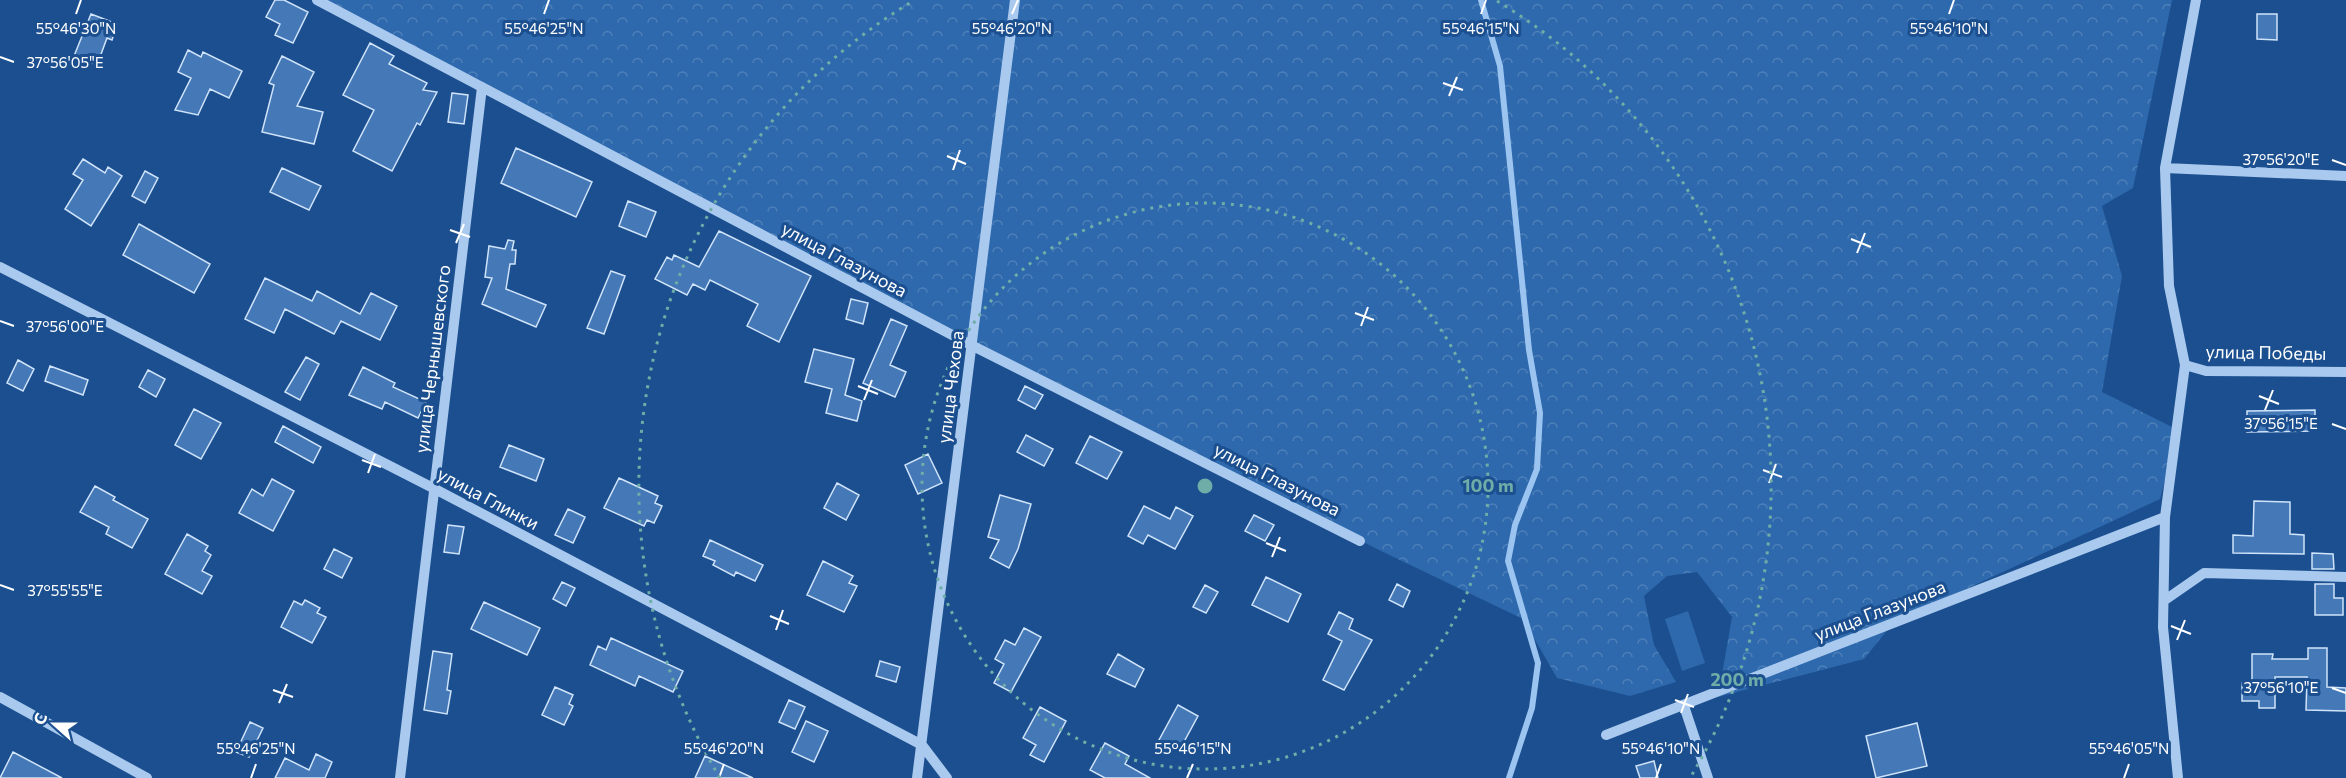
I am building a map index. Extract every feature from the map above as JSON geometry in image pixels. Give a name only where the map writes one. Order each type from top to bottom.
[{"type":"street","name":"улица Глазунова","points":[[317,0],[973,346],[1360,541]]},
{"type":"street","name":"улица Чехова","points":[[917,778],[1015,0]]},
{"type":"street","points":[[2178,778],[2163,627],[2164,517],[2185,365],[2169,286],[2165,168],[2196,0]]},
{"type":"street","name":"улица Чернышевского","points":[[400,778],[482,87]]},
{"type":"street","points":[[2165,168],[2346,176]]},
{"type":"street","name":"улица Глинки","points":[[0,267],[435,489],[922,745],[947,778]]},
{"type":"street","name":"улица Победы","points":[[2185,365],[2206,371],[2346,372]]},
{"type":"street","name":"улица Глазунова","points":[[1606,735],[2164,517]]},
{"type":"street","points":[[2165,600],[2204,573],[2346,577]]},
{"type":"street","points":[[0,697],[147,778]]},
{"type":"street","points":[[1684,705],[1708,778]]},
{"type":"green space","points":[[325,0],[2172,0],[2133,188],[2102,206],[2122,276],[2102,392],[2178,430],[2160,499],[1893,623],[1864,659],[1718,697],[1732,617],[1697,572],[1667,576],[1644,596],[1654,645],[1676,682],[1630,696],[1557,678],[1523,619],[1379,550],[582,140]]},
{"type":"green space","points":[[1688,611],[1705,663],[1682,671],[1665,619]]},
{"type":"building","points":[[275,0],[284,0],[308,12],[293,43],[275,35],[280,24],[266,17]]},
{"type":"building","points":[[91,14],[117,24],[112,40],[107,38],[97,65],[74,56]]},
{"type":"building","points":[[2257,14],[2277,14],[2277,40],[2257,39]]},
{"type":"building","points":[[370,43],[394,56],[389,64],[427,83],[423,90],[437,92],[420,125],[417,123],[392,171],[353,151],[374,110],[343,95]]},
{"type":"building","points":[[188,50],[201,57],[203,52],[242,71],[229,98],[210,89],[198,115],[175,110],[191,78],[178,72]]},
{"type":"building","points":[[282,56],[314,72],[297,106],[323,112],[314,144],[262,132],[274,85],[269,83]]},
{"type":"building","points":[[452,93],[468,95],[464,124],[448,122]]},
{"type":"building","points":[[516,148],[592,182],[576,217],[501,183]]},
{"type":"building","points":[[83,159],[105,173],[108,167],[122,176],[91,226],[65,209],[83,180],[73,174]]},
{"type":"building","points":[[282,168],[321,186],[309,210],[270,192]]},
{"type":"building","points":[[145,171],[158,178],[145,203],[132,196]]},
{"type":"building","points":[[628,201],[656,212],[646,237],[619,226]]},
{"type":"building","points":[[139,224],[210,264],[194,293],[123,255]]},
{"type":"building","points":[[719,231],[811,276],[779,342],[747,326],[758,304],[710,280],[705,290],[693,284],[687,295],[655,279],[667,257],[672,260],[674,255],[699,267]]},
{"type":"building","points":[[508,240],[514,241],[512,250],[516,250],[515,264],[510,264],[506,289],[546,305],[536,327],[482,304],[492,278],[485,277],[489,246],[505,249]]},
{"type":"building","points":[[611,271],[625,276],[604,334],[587,328]]},
{"type":"building","points":[[265,278],[312,301],[317,291],[360,314],[371,293],[397,306],[380,340],[341,321],[334,334],[285,309],[274,333],[245,319]]},
{"type":"building","points":[[851,299],[868,303],[863,324],[846,319]]},
{"type":"building","points":[[891,319],[907,326],[890,365],[906,372],[895,397],[863,383]]},
{"type":"building","points":[[814,349],[854,359],[845,395],[862,401],[857,421],[826,413],[832,389],[805,382]]},
{"type":"building","points":[[306,357],[319,364],[300,400],[285,392]]},
{"type":"building","points":[[18,360],[34,369],[23,391],[7,383]]},
{"type":"building","points":[[50,366],[88,380],[83,395],[45,381]]},
{"type":"building","points":[[363,367],[395,383],[393,387],[426,402],[418,418],[385,402],[382,409],[349,395]]},
{"type":"building","points":[[148,370],[165,379],[156,397],[139,387]]},
{"type":"building","points":[[1025,386],[1043,395],[1035,409],[1018,400]]},
{"type":"building","points":[[194,409],[221,423],[201,459],[175,445]]},
{"type":"building","points":[[2315,410],[2315,431],[2247,432],[2247,411]]},
{"type":"building","points":[[283,426],[321,447],[313,463],[275,442]]},
{"type":"building","points":[[1026,435],[1053,449],[1044,466],[1017,452]]},
{"type":"building","points":[[1090,436],[1122,452],[1107,479],[1076,463]]},
{"type":"building","points":[[509,445],[544,459],[536,481],[500,467]]},
{"type":"building","points":[[928,454],[942,483],[918,494],[905,465]]},
{"type":"building","points":[[619,478],[658,496],[655,503],[662,506],[654,523],[647,520],[644,526],[604,508]]},
{"type":"building","points":[[272,479],[294,491],[273,531],[239,513],[252,489],[263,496]]},
{"type":"building","points":[[837,483],[859,495],[846,520],[824,508]]},
{"type":"building","points":[[95,486],[115,497],[113,500],[148,519],[132,548],[106,534],[109,527],[80,512]]},
{"type":"building","points":[[1000,495],[1031,504],[1018,549],[1009,568],[990,558],[999,540],[988,537]]},
{"type":"building","points":[[2254,501],[2290,502],[2290,534],[2304,535],[2304,554],[2233,553],[2233,535],[2253,536]]},
{"type":"building","points":[[1144,506],[1170,519],[1176,507],[1193,516],[1175,549],[1148,535],[1143,544],[1128,536]]},
{"type":"building","points":[[568,509],[585,517],[573,543],[555,535]]},
{"type":"building","points":[[1254,515],[1274,525],[1265,541],[1245,531]]},
{"type":"building","points":[[448,525],[464,527],[459,554],[444,552]]},
{"type":"building","points":[[187,534],[208,546],[205,551],[211,555],[202,571],[212,576],[202,594],[165,574]]},
{"type":"building","points":[[710,540],[763,565],[755,581],[736,572],[734,576],[713,565],[715,561],[703,556]]},
{"type":"building","points":[[334,549],[352,558],[342,578],[324,569]]},
{"type":"building","points":[[2312,553],[2333,554],[2334,569],[2312,569]]},
{"type":"building","points":[[823,561],[853,576],[849,583],[857,586],[844,612],[807,595]]},
{"type":"building","points":[[1266,577],[1301,594],[1288,622],[1252,605]]},
{"type":"building","points":[[562,582],[575,588],[566,606],[553,599]]},
{"type":"building","points":[[1397,584],[1410,591],[1403,607],[1389,600]]},
{"type":"building","points":[[2315,584],[2334,584],[2334,598],[2343,598],[2343,615],[2315,615]]},
{"type":"building","points":[[1205,585],[1218,592],[1206,613],[1193,607]]},
{"type":"building","points":[[305,600],[320,608],[317,613],[326,617],[312,643],[281,627],[294,601],[302,605]]},
{"type":"building","points":[[484,602],[540,628],[527,655],[471,629]]},
{"type":"building","points":[[1339,612],[1353,619],[1349,629],[1372,640],[1344,690],[1323,680],[1342,641],[1328,634]]},
{"type":"building","points":[[1024,628],[1041,637],[1011,692],[994,683],[1004,664],[995,659],[1005,640],[1015,645]]},
{"type":"building","points":[[611,638],[683,671],[673,692],[639,676],[635,686],[590,665],[598,646],[606,650]]},
{"type":"building","points":[[2308,648],[2327,648],[2327,687],[2346,688],[2346,711],[2306,710],[2307,677],[2275,677],[2275,708],[2259,708],[2259,701],[2242,701],[2242,683],[2252,683],[2252,654],[2273,654],[2272,659],[2308,659]]},
{"type":"building","points":[[433,651],[452,654],[447,690],[451,691],[447,714],[424,710]]},
{"type":"building","points":[[1118,654],[1144,669],[1135,687],[1107,674]]},
{"type":"building","points":[[880,661],[900,667],[896,682],[876,676]]},
{"type":"building","points":[[555,687],[573,695],[569,704],[573,706],[564,725],[542,715]]},
{"type":"building","points":[[789,700],[805,707],[795,729],[779,722]]},
{"type":"building","points":[[1178,705],[1198,716],[1179,751],[1159,740]]},
{"type":"building","points":[[1040,707],[1066,721],[1044,762],[1030,755],[1036,745],[1023,738]]},
{"type":"building","points":[[806,721],[828,731],[814,762],[792,752]]},
{"type":"building","points":[[250,722],[263,728],[249,757],[236,752]]},
{"type":"building","points":[[1917,723],[1927,766],[1876,778],[1866,736]]},
{"type":"building","points":[[1105,743],[1129,756],[1125,764],[1150,778],[1105,778],[1090,770]]},
{"type":"building","points":[[13,752],[62,778],[0,778]]},
{"type":"building","points":[[316,754],[332,762],[325,778],[275,778],[285,758],[309,770]]},
{"type":"building","points":[[705,756],[753,778],[695,778]]},
{"type":"building","points":[[1654,761],[1658,778],[1640,778],[1636,766]]},
{"type":"waterway","points":[[1481,0],[1500,66],[1529,350],[1540,413],[1537,469],[1515,525],[1508,561],[1538,663],[1532,708],[1509,778]]}]
